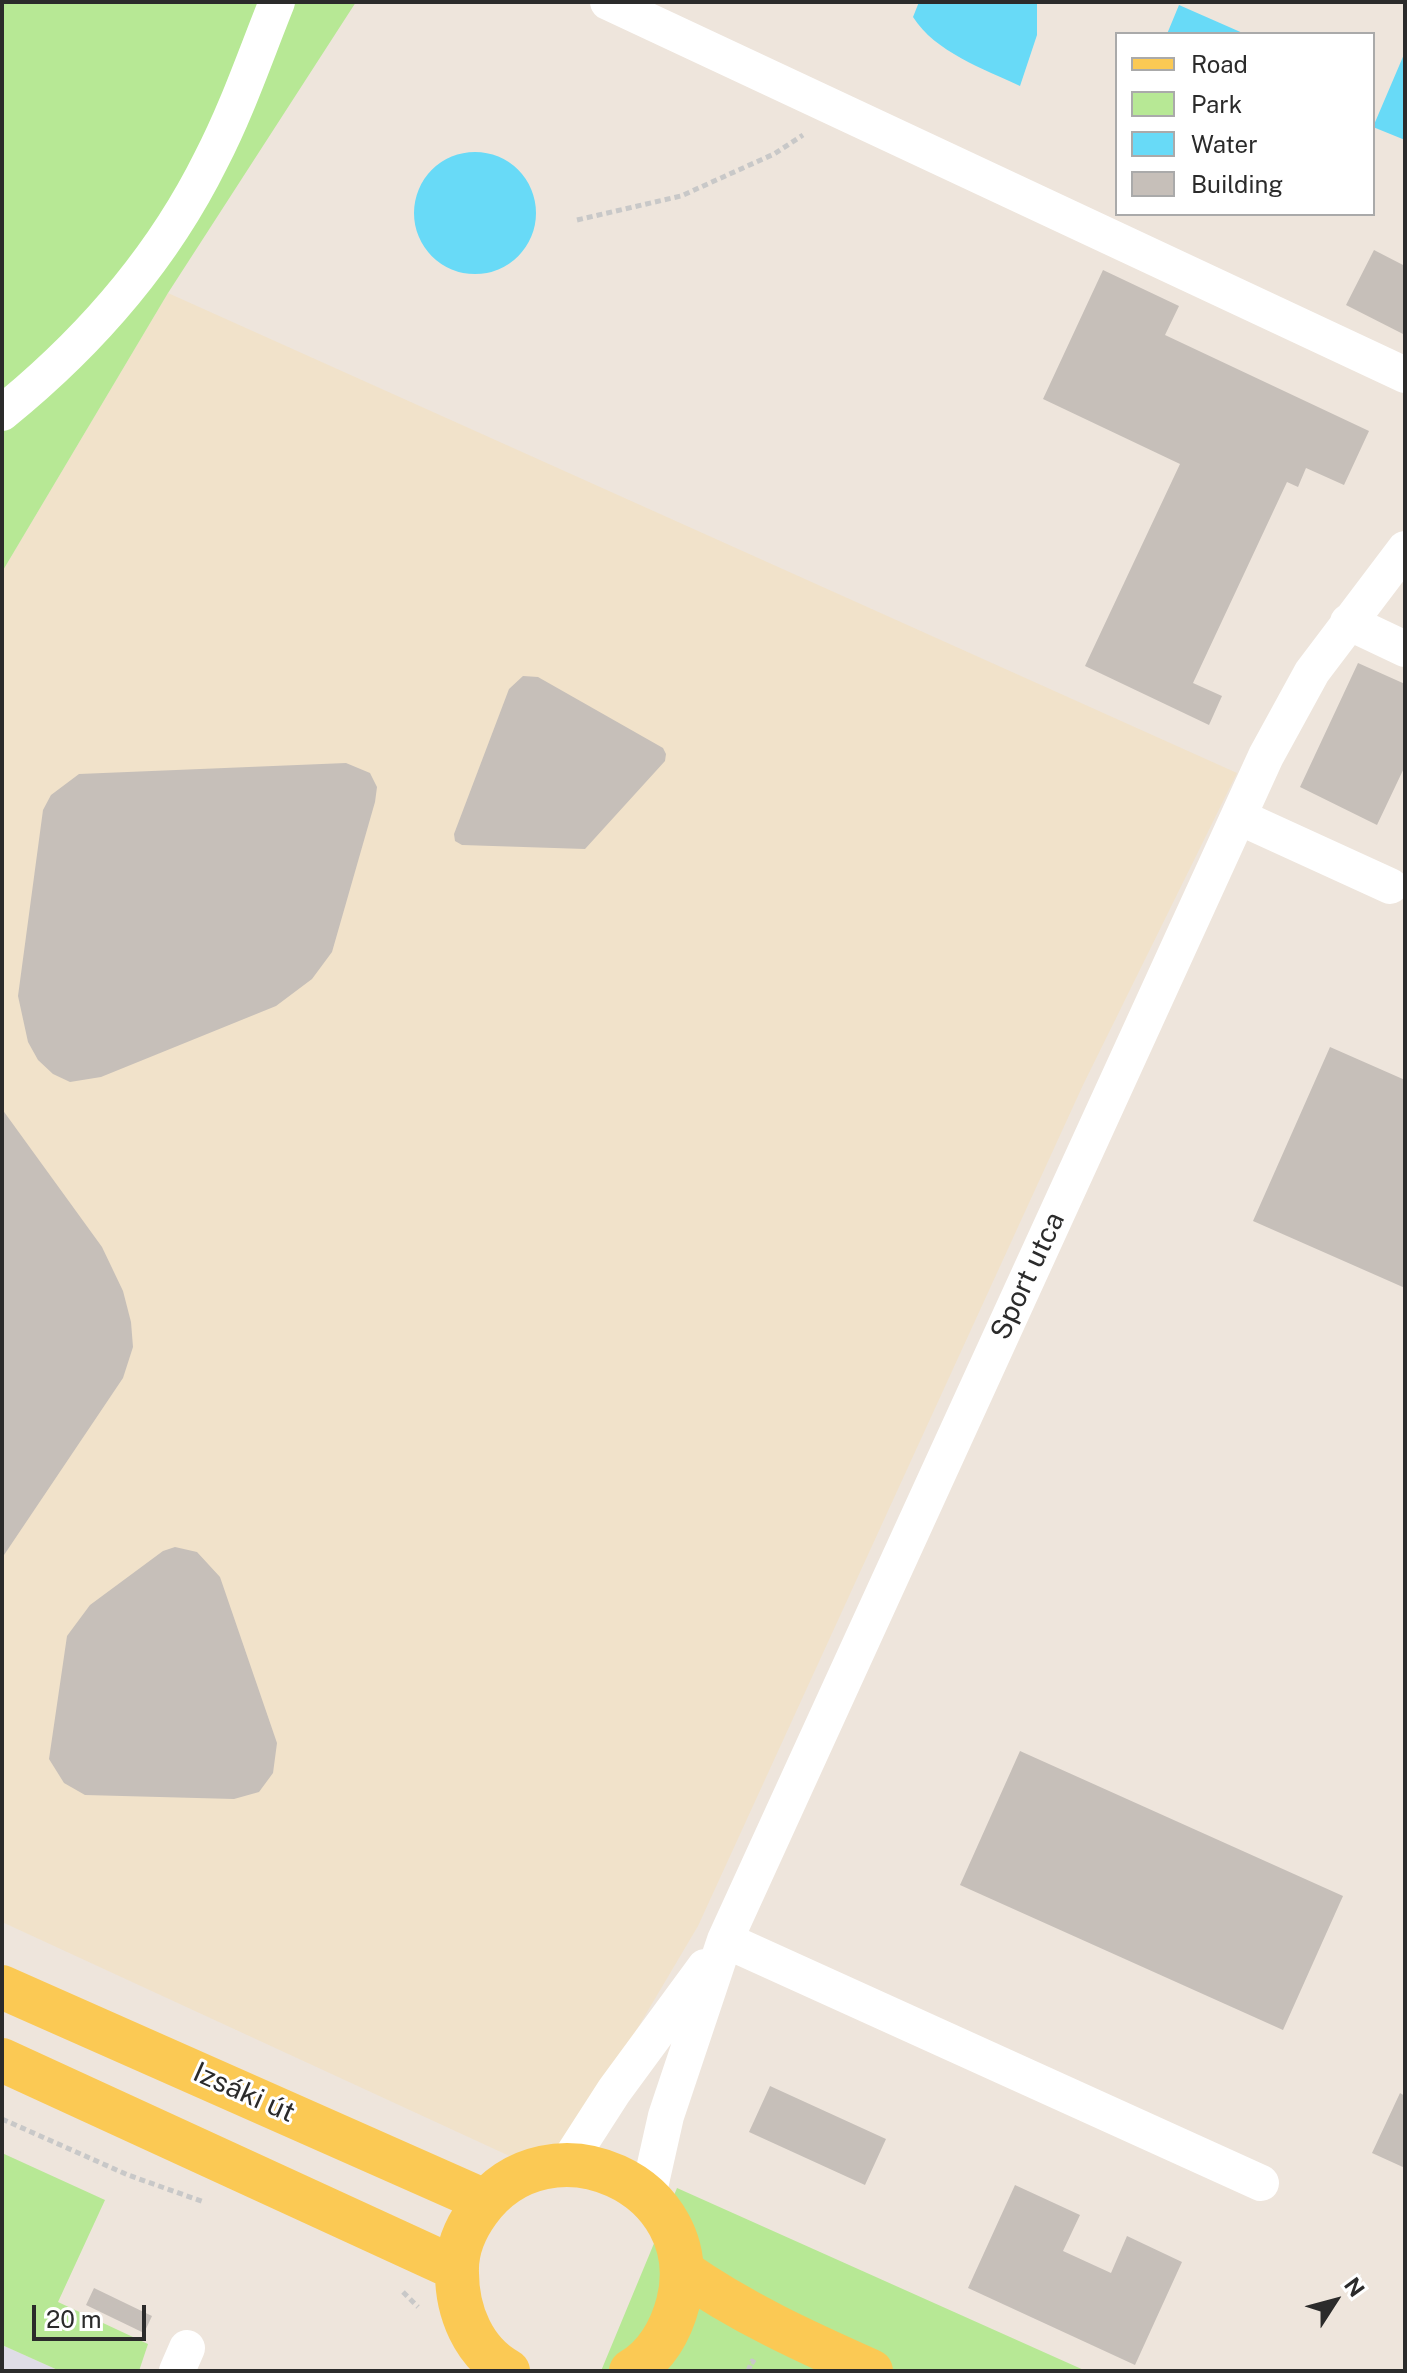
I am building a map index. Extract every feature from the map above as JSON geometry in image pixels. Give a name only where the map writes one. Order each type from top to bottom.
[{"type":"main road","name":"Izsáki út","points":[[2,1987],[485,2201]]},
{"type":"main road","points":[[2,2060],[457,2269]]},
{"type":"main road","points":[[508,2371],[481,2348],[466,2324],[458,2297],[457,2269],[461,2244],[470,2221],[485,2201],[522,2174],[567,2164],[610,2172],[648,2196],[668,2223],[682,2271],[675,2315],[652,2354],[638,2370]]},
{"type":"main road","points":[[682,2271],[706,2288],[794,2336],[871,2371]]},
{"type":"street","points":[[2,413],[74,349],[136,282],[211,161],[277,2]]},
{"type":"street","points":[[608,2],[1405,375]]},
{"type":"street","name":"Sport utca","points":[[725,1940],[1269,750],[1312,672],[1405,549]]},
{"type":"street","points":[[1348,622],[1405,649]]},
{"type":"street","points":[[1239,817],[1390,886]]},
{"type":"street","points":[[567,2164],[614,2091],[725,1940]]},
{"type":"street","points":[[725,1940],[1261,2183]]},
{"type":"street","points":[[648,2196],[666,2116],[725,1940]]},
{"type":"path","points":[[577,220],[681,196],[774,154],[841,111]]},
{"type":"path","points":[[2,2119],[128,2175],[211,2204]]},
{"type":"path","points":[[389,2286],[403,2292],[424,2313]]},
{"type":"shaded area","points":[[168,293],[1237,773],[1083,1085],[698,1926],[572,2139],[529,2165],[2,1922],[2,572]]},
{"type":"shaded area","points":[[2,2345],[60,2371],[2,2371]]},
{"type":"green space","points":[[2,2],[356,2],[168,293],[2,572]]},
{"type":"green space","points":[[2,2153],[105,2200],[58,2302],[148,2344],[139,2371],[60,2371],[2,2345]]},
{"type":"green space","points":[[677,2188],[1086,2371],[601,2371]]},
{"type":"water","points":[[919,2],[1037,2],[1037,35],[1020,86],[961,58],[934,40],[913,17]]},
{"type":"water","points":[[1179,5],[1240,32],[1168,32]]},
{"type":"water","points":[[1405,52],[1405,140],[1375,128]]},
{"type":"water","points":[[475,152],[498,156],[518,170],[532,190],[536,213],[532,236],[518,256],[498,270],[475,274],[452,270],[432,256],[418,236],[414,213],[418,190],[432,170],[452,156]]},
{"type":"building","points":[[1374,250],[1405,266],[1405,335],[1346,305]]},
{"type":"building","points":[[1103,270],[1179,306],[1165,335],[1369,431],[1344,485],[1306,468],[1298,487],[1287,482],[1193,683],[1222,696],[1209,725],[1085,666],[1180,464],[1043,399]]},
{"type":"building","points":[[1358,663],[1405,684],[1405,766],[1377,825],[1300,787]]},
{"type":"building","points":[[523,676],[538,677],[663,748],[666,754],[665,761],[585,849],[462,845],[455,841],[454,834],[509,689]]},
{"type":"building","points":[[346,763],[370,773],[377,787],[375,802],[332,952],[312,979],[276,1006],[101,1077],[70,1082],[53,1074],[38,1060],[28,1042],[18,996],[43,810],[51,795],[79,774]]},
{"type":"building","points":[[1330,1047],[1405,1080],[1405,1288],[1253,1221]]},
{"type":"building","points":[[2,1109],[102,1247],[123,1291],[131,1322],[133,1347],[123,1378],[2,1558]]},
{"type":"building","points":[[175,1547],[197,1552],[220,1577],[277,1743],[273,1773],[259,1792],[234,1799],[85,1795],[64,1783],[49,1759],[67,1636],[90,1605],[163,1551]]},
{"type":"building","points":[[1020,1751],[1343,1896],[1283,2030],[960,1885]]},
{"type":"building","points":[[770,2086],[886,2139],[865,2185],[749,2132]]},
{"type":"building","points":[[1400,2093],[1405,2096],[1405,2168],[1372,2153]]},
{"type":"building","points":[[1015,2185],[1080,2215],[1063,2251],[1111,2273],[1127,2236],[1182,2262],[1135,2365],[968,2288]]},
{"type":"building","points":[[94,2288],[152,2316],[144,2333],[86,2305]]}]
